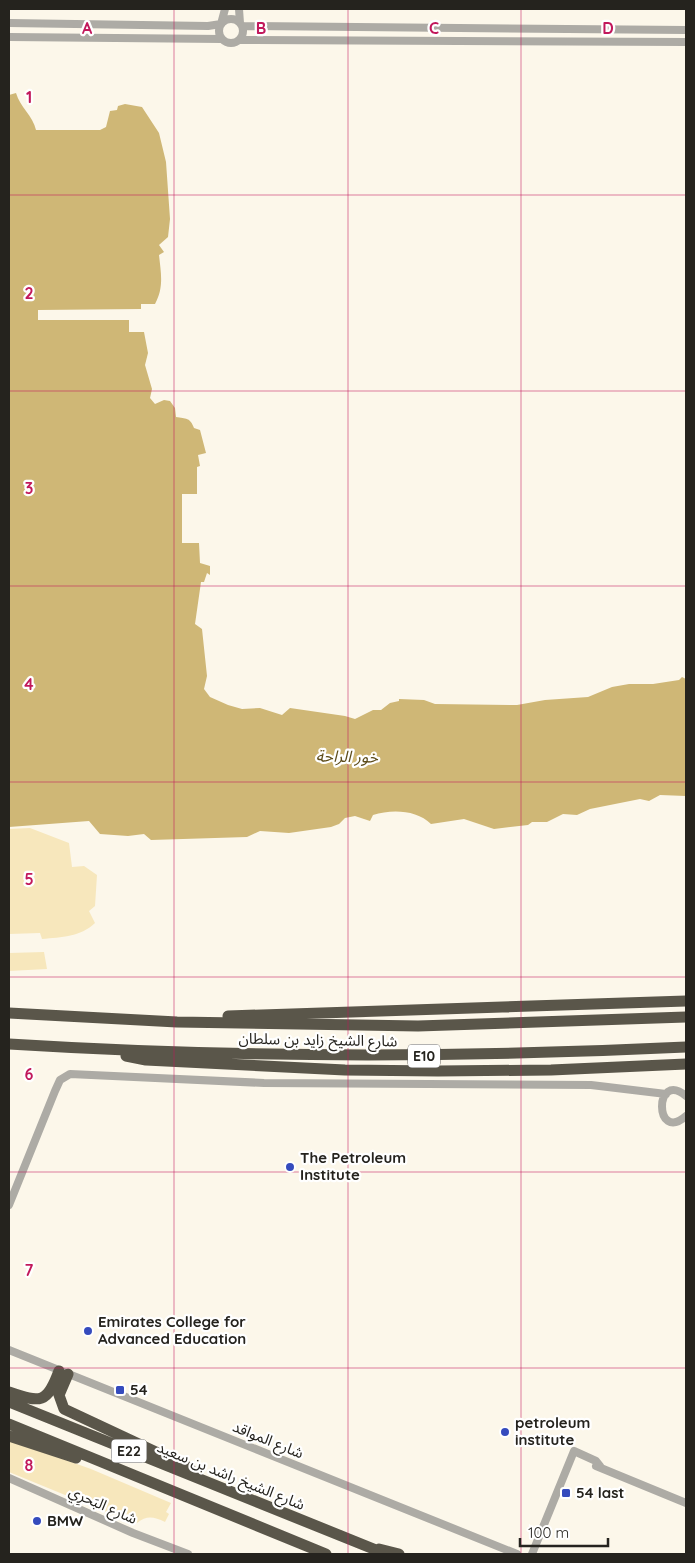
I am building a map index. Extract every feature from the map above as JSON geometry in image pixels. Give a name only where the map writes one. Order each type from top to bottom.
[{"type":"highway","points":[[132,1019],[686,1001]]},
{"type":"highway","name":"شارع الشيخ زايد بن سلطان","points":[[9,1014],[177,1022],[418,1026],[686,1017]]},
{"type":"highway","name":"شارع الشيخ زايد بن سلطان","points":[[9,1044],[108,1050],[302,1056],[493,1055],[686,1047]]},
{"type":"highway","points":[[108,1050],[146,1060],[345,1070],[493,1072],[686,1064]]},
{"type":"highway","points":[[9,1392],[34,1399],[45,1397],[64,1372]]},
{"type":"highway","points":[[64,1372],[59,1395],[64,1409],[212,1478],[249,1499]]},
{"type":"highway","name":"شارع الشيخ راشد بن سعيد","points":[[9,1402],[386,1554]]},
{"type":"highway","name":"E22","points":[[9,1424],[326,1554]]},
{"type":"highway","points":[[9,1436],[62,1454],[119,1469]]},
{"type":"highway","points":[[217,1510],[249,1529],[306,1554]]},
{"type":"highway","points":[[369,1546],[399,1554]]},
{"type":"street","points":[[222,39],[219,32],[225,9]]},
{"type":"street","points":[[239,9],[243,34],[239,40]]},
{"type":"street","points":[[9,24],[221,24],[232,19],[241,24],[686,30]]},
{"type":"street","points":[[9,38],[222,39],[231,43],[239,40],[686,42]]},
{"type":"street","points":[[9,1204],[55,1091],[76,1074],[264,1083],[590,1085],[666,1094],[677,1091],[686,1096]]},
{"type":"street","points":[[635,1090],[661,1104]]},
{"type":"street","points":[[666,1094],[661,1104],[662,1114],[668,1119],[676,1121],[686,1116]]},
{"type":"street","name":"شارع المواقد","points":[[9,1350],[517,1554]]},
{"type":"street","points":[[532,1554],[573,1453],[596,1461],[600,1466],[686,1503]]},
{"type":"street","name":"شارع البَحرِي","points":[[9,1478],[133,1533],[188,1554]]},
{"type":"shaded area","points":[[16,93],[36,130],[100,130],[106,127],[110,111],[117,110],[118,106],[125,104],[142,107],[159,133],[166,162],[170,219],[168,237],[159,245],[164,252],[159,255],[161,286],[155,304],[141,304],[141,309],[38,310],[38,320],[129,320],[129,332],[144,332],[148,353],[145,365],[152,389],[150,398],[155,404],[164,400],[170,401],[175,408],[176,417],[187,419],[194,428],[200,430],[206,453],[198,455],[200,466],[197,467],[197,494],[182,494],[182,543],[199,543],[200,563],[210,566],[210,575],[207,573],[204,582],[201,582],[195,624],[202,629],[207,676],[204,689],[210,697],[242,709],[260,708],[282,715],[290,708],[355,719],[373,710],[381,710],[390,703],[399,701],[399,699],[424,700],[435,704],[517,705],[545,700],[588,697],[612,687],[629,684],[653,684],[679,680],[682,677],[686,679],[686,796],[660,795],[649,801],[640,799],[590,809],[577,815],[563,814],[547,822],[532,822],[528,825],[494,829],[464,819],[431,824],[419,816],[404,812],[380,813],[373,815],[370,821],[355,816],[345,818],[339,824],[331,827],[289,833],[260,831],[247,837],[151,840],[144,834],[128,836],[100,834],[89,821],[9,827],[9,95]]},
{"type":"shaded area","points":[[30,828],[69,843],[72,867],[84,866],[97,875],[95,906],[89,911],[95,923],[89,928],[77,934],[57,938],[42,939],[40,933],[9,934],[9,829]]},
{"type":"shaded area","points":[[44,952],[47,969],[9,971],[9,953]]},
{"type":"shaded area","points":[[9,1440],[91,1469],[171,1503],[166,1512],[169,1514],[165,1522],[151,1518],[137,1523],[131,1522],[9,1472]]},
{"type":"place","name":"The Petroleum Institute","points":[[290,1167]]},
{"type":"place","name":"Emirates College for Advanced Education","points":[[88,1331]]},
{"type":"place","name":"54","points":[[120,1390]]},
{"type":"place","name":"petroleum institute","points":[[505,1432]]},
{"type":"place","name":"54 last","points":[[566,1493]]},
{"type":"place","name":"BMW","points":[[37,1521]]},
{"type":"water label","name":"خور الراحة","points":[[347,756]]}]
